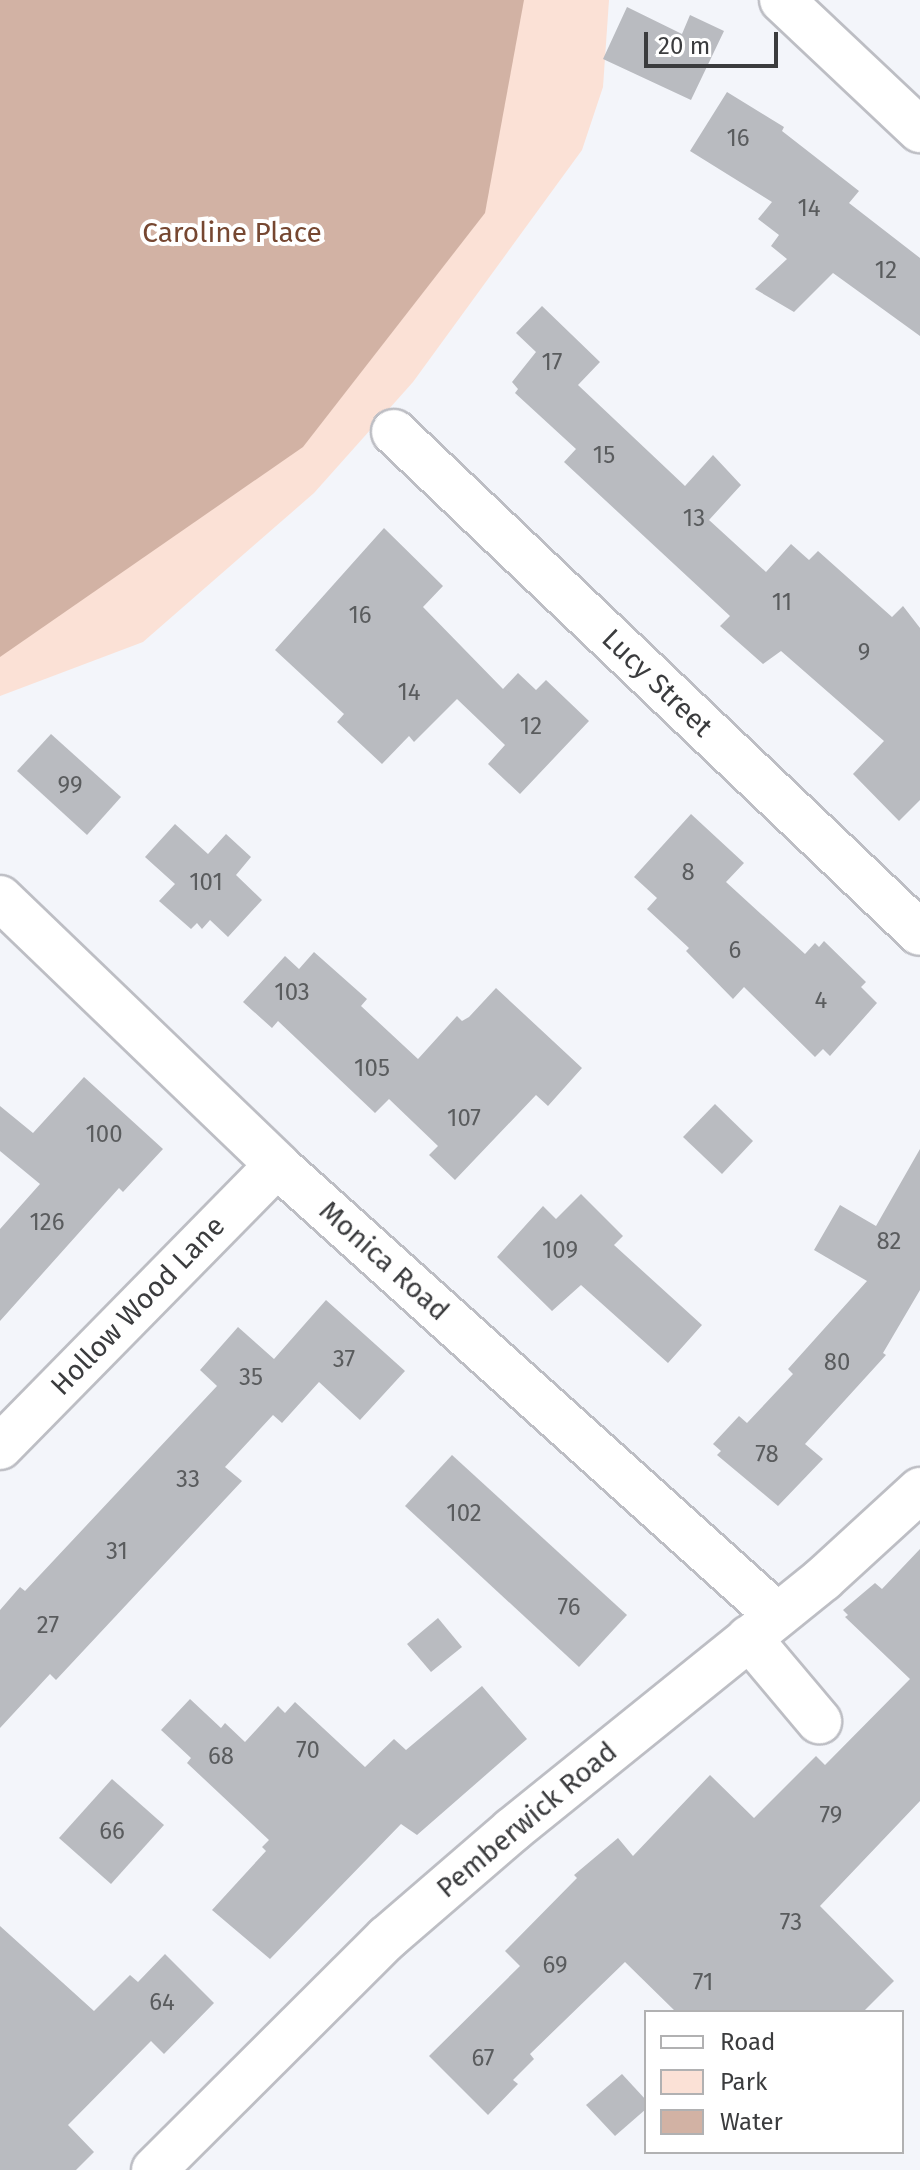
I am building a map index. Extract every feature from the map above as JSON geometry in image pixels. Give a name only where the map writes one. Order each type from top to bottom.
[{"type":"street","points":[[782,0],[920,130]]},
{"type":"street","name":"Lucy Street","points":[[394,432],[920,933]]},
{"type":"street","name":"Monica Road","points":[[0,898],[763,1626],[819,1721]]},
{"type":"street","name":"Hollow Wood Lane","points":[[0,1447],[277,1165]]},
{"type":"street","name":"Pemberwick Road","points":[[154,2170],[387,1938],[512,1830],[823,1579],[920,1490]]},
{"type":"green space","name":"Caroline Place","points":[[0,0],[609,0],[603,87],[582,150],[413,382],[314,493],[143,642],[0,696]]},
{"type":"water","name":"Caroline Place","points":[[0,0],[524,0],[485,213],[303,447],[0,657]]},
{"type":"building","points":[[627,7],[682,34],[690,15],[724,31],[691,100],[603,59]]},
{"type":"building","points":[[727,92],[784,127],[782,131],[859,191],[849,203],[920,258],[920,336],[833,273],[794,312],[755,289],[787,259],[771,246],[779,235],[758,219],[772,202],[690,151]]},
{"type":"building","points":[[542,306],[600,362],[578,385],[685,486],[713,455],[741,485],[709,520],[766,572],[791,544],[809,560],[818,551],[892,617],[903,606],[920,628],[920,800],[899,821],[853,774],[884,741],[781,651],[763,664],[720,626],[730,616],[564,462],[576,449],[515,393],[518,389],[512,382],[536,352],[516,333]]},
{"type":"building","points":[[384,528],[443,586],[423,607],[503,689],[518,673],[536,690],[546,680],[589,721],[520,794],[488,764],[505,745],[457,699],[414,742],[409,736],[382,764],[337,722],[344,714],[275,650]]},
{"type":"building","points":[[51,734],[121,797],[87,835],[17,771]]},
{"type":"building","points":[[691,814],[744,863],[726,882],[805,954],[815,943],[819,947],[824,941],[866,982],[861,987],[877,1003],[830,1056],[823,1049],[815,1057],[744,987],[733,999],[686,951],[689,948],[647,909],[657,898],[634,877]]},
{"type":"building","points":[[175,824],[208,854],[226,834],[251,857],[236,875],[262,900],[228,937],[210,920],[202,929],[197,923],[191,929],[159,901],[175,884],[145,857]]},
{"type":"building","points":[[314,952],[367,999],[361,1006],[418,1059],[457,1016],[462,1021],[469,1017],[496,988],[582,1068],[548,1106],[536,1095],[455,1180],[429,1155],[438,1146],[389,1099],[375,1113],[278,1021],[272,1028],[243,1002],[285,956],[299,969]]},
{"type":"building","points":[[84,1077],[163,1149],[123,1192],[119,1188],[0,1321],[0,1229],[40,1184],[0,1151],[0,1106],[33,1133]]},
{"type":"building","points":[[715,1104],[753,1141],[722,1174],[683,1137]]},
{"type":"building","points":[[920,1149],[920,1290],[883,1353],[886,1355],[805,1444],[823,1459],[778,1506],[717,1455],[721,1451],[713,1444],[739,1416],[747,1423],[793,1374],[788,1369],[867,1281],[814,1250],[840,1205],[876,1226]]},
{"type":"building","points":[[581,1194],[623,1236],[614,1245],[702,1325],[668,1363],[581,1285],[552,1311],[497,1257],[543,1206],[556,1219]]},
{"type":"building","points":[[326,1300],[405,1371],[360,1420],[319,1382],[282,1423],[273,1415],[225,1467],[242,1481],[56,1680],[50,1674],[0,1728],[0,1610],[20,1587],[25,1591],[217,1386],[200,1370],[238,1327],[274,1359]]},
{"type":"building","points":[[452,1455],[627,1615],[579,1667],[405,1506]]},
{"type":"building","points":[[920,1549],[920,1801],[820,1906],[894,1981],[865,2010],[674,2010],[625,1962],[530,2054],[534,2059],[513,2080],[518,2084],[488,2115],[429,2056],[520,1966],[505,1951],[577,1878],[574,1875],[618,1838],[633,1856],[710,1775],[754,1818],[816,1756],[825,1765],[910,1679],[845,1617],[848,1615],[843,1610],[875,1583],[882,1589]]},
{"type":"building","points":[[438,1618],[462,1647],[431,1672],[407,1644]]},
{"type":"building","points":[[482,1686],[527,1739],[417,1835],[401,1824],[270,1959],[212,1910],[266,1851],[262,1847],[269,1840],[187,1763],[191,1758],[161,1730],[190,1699],[221,1728],[225,1723],[245,1742],[278,1706],[285,1713],[295,1702],[365,1767],[394,1739],[406,1750]]},
{"type":"building","points":[[112,1779],[164,1825],[111,1884],[59,1838]]},
{"type":"building","points":[[0,1926],[94,2011],[130,1975],[138,1982],[165,1954],[214,2003],[164,2054],[151,2041],[68,2125],[94,2152],[76,2170],[0,2170]]},
{"type":"building","points":[[622,2074],[644,2098],[644,2111],[615,2136],[586,2105]]}]
